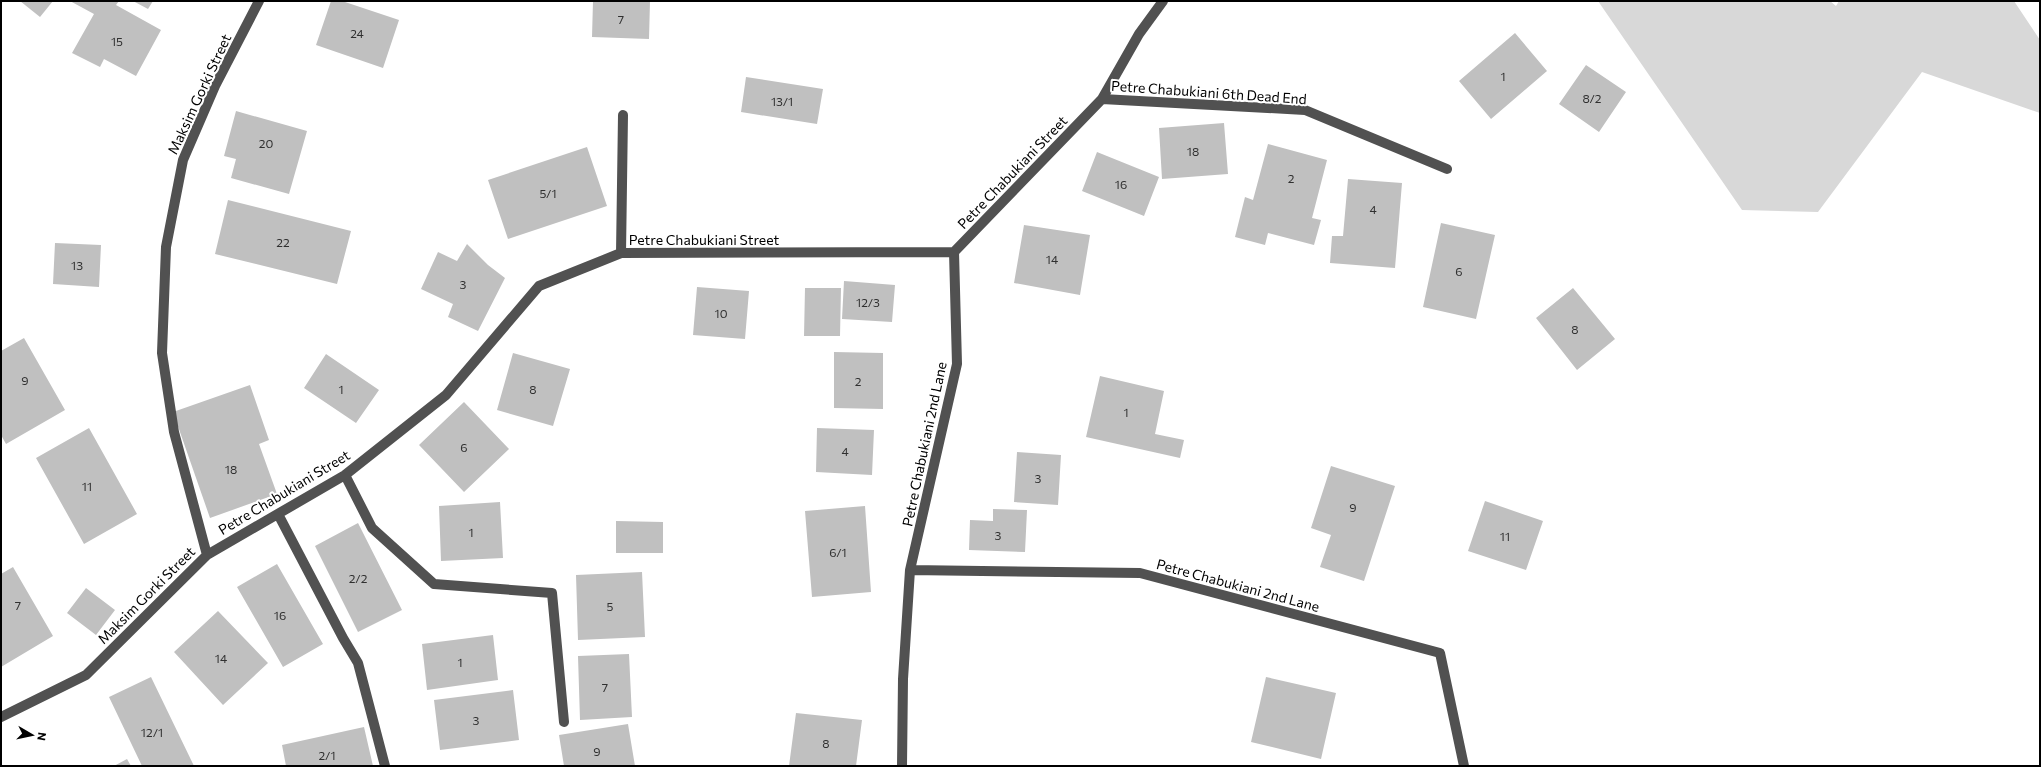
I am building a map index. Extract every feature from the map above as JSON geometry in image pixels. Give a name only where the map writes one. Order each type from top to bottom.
[{"type":"street","name":"Maksim Gorki Street","points":[[1,717],[86,675],[207,555],[174,432],[162,353],[166,247],[183,160],[216,86],[259,1]]},
{"type":"street","name":"Petre Chabukiani Street","points":[[207,555],[345,475],[446,395],[539,286],[621,253],[954,252],[1102,99],[1139,34],[1163,1]]},
{"type":"street","name":"Petre Chabukiani 6th Dead End","points":[[1102,99],[1305,110],[1447,169]]},
{"type":"street","points":[[621,253],[623,115]]},
{"type":"street","name":"Petre Chabukiani 2nd Lane","points":[[902,766],[903,679],[910,570],[957,364],[954,252]]},
{"type":"street","points":[[345,475],[372,528],[434,584],[552,593],[564,722]]},
{"type":"street","points":[[278,514],[343,638],[358,663],[385,766]]},
{"type":"street","name":"Petre Chabukiani 2nd Lane","points":[[910,570],[1140,573],[1440,653],[1464,766]]},
{"type":"shaded area","points":[[1598,1],[1830,1],[1836,6],[1839,1],[2014,1],[2040,40],[2040,113],[1922,72],[1818,212],[1742,210]]},
{"type":"building","points":[[20,1],[53,1],[40,17]]},
{"type":"building","points":[[70,1],[119,1],[116,5],[161,30],[136,76],[104,59],[100,67],[72,53],[94,14]]},
{"type":"building","points":[[133,1],[153,1],[148,9]]},
{"type":"building","points":[[331,1],[342,1],[399,20],[383,68],[316,45]]},
{"type":"building","points":[[593,1],[650,1],[649,39],[592,37]]},
{"type":"building","points":[[1515,33],[1547,71],[1491,119],[1459,81]]},
{"type":"building","points":[[1586,65],[1626,92],[1599,132],[1559,104]]},
{"type":"building","points":[[746,77],[823,89],[817,124],[741,112]]},
{"type":"building","points":[[236,111],[307,131],[289,194],[231,178],[236,159],[224,156]]},
{"type":"building","points":[[1224,123],[1228,174],[1162,179],[1159,128]]},
{"type":"building","points":[[1268,144],[1327,160],[1312,218],[1321,220],[1314,245],[1268,233],[1265,245],[1235,237],[1245,197],[1253,200]]},
{"type":"building","points":[[587,147],[607,206],[508,239],[488,180]]},
{"type":"building","points":[[1097,152],[1159,177],[1144,216],[1082,191]]},
{"type":"building","points":[[1348,179],[1402,183],[1395,268],[1330,263],[1332,236],[1343,236]]},
{"type":"building","points":[[228,200],[351,231],[337,284],[215,254]]},
{"type":"building","points":[[1441,223],[1495,235],[1476,319],[1423,307]]},
{"type":"building","points":[[1024,225],[1090,235],[1080,295],[1014,283]]},
{"type":"building","points":[[55,243],[101,245],[99,287],[53,284]]},
{"type":"building","points":[[467,244],[488,265],[505,278],[478,331],[448,317],[453,304],[421,289],[438,252],[457,261]]},
{"type":"building","points":[[844,281],[895,285],[892,322],[842,319]]},
{"type":"building","points":[[697,287],[749,291],[745,339],[693,335]]},
{"type":"building","points":[[805,288],[841,288],[840,336],[804,336]]},
{"type":"building","points":[[1573,288],[1615,339],[1577,370],[1536,318]]},
{"type":"building","points":[[24,338],[65,410],[6,444],[1,435],[1,351]]},
{"type":"building","points":[[834,352],[883,353],[883,409],[834,408]]},
{"type":"building","points":[[513,353],[570,369],[553,426],[497,410]]},
{"type":"building","points":[[326,354],[379,390],[356,423],[304,388]]},
{"type":"building","points":[[1100,376],[1164,391],[1155,434],[1184,440],[1180,458],[1086,437]]},
{"type":"building","points":[[250,385],[269,440],[259,444],[277,494],[210,518],[173,412]]},
{"type":"building","points":[[464,402],[509,449],[464,492],[419,445]]},
{"type":"building","points":[[89,428],[137,514],[84,544],[36,458]]},
{"type":"building","points":[[817,428],[874,430],[872,475],[816,472]]},
{"type":"building","points":[[1017,452],[1061,455],[1058,505],[1014,502]]},
{"type":"building","points":[[1331,466],[1395,486],[1364,581],[1320,567],[1331,535],[1311,528]]},
{"type":"building","points":[[1485,501],[1543,521],[1526,570],[1468,551]]},
{"type":"building","points":[[500,502],[503,558],[441,561],[439,506]]},
{"type":"building","points":[[865,506],[871,592],[812,597],[805,511]]},
{"type":"building","points":[[993,509],[1027,510],[1025,552],[969,550],[970,520],[993,521]]},
{"type":"building","points":[[616,521],[663,522],[663,553],[616,553]]},
{"type":"building","points":[[358,523],[402,610],[358,632],[315,546]]},
{"type":"building","points":[[277,564],[323,644],[283,667],[237,587]]},
{"type":"building","points":[[13,567],[53,636],[1,667],[1,574]]},
{"type":"building","points":[[642,572],[645,637],[578,640],[576,575]]},
{"type":"building","points":[[86,588],[115,610],[96,635],[67,613]]},
{"type":"building","points":[[218,611],[268,663],[223,705],[174,652]]},
{"type":"building","points":[[493,635],[498,680],[427,690],[422,644]]},
{"type":"building","points":[[629,654],[632,717],[580,720],[578,656]]},
{"type":"building","points":[[151,677],[194,766],[142,766],[109,697]]},
{"type":"building","points":[[1266,677],[1336,693],[1321,759],[1251,742]]},
{"type":"building","points":[[513,690],[519,740],[440,750],[434,700]]},
{"type":"building","points":[[796,713],[862,720],[856,766],[789,766]]},
{"type":"building","points":[[628,724],[635,766],[564,766],[559,735]]},
{"type":"building","points":[[364,727],[373,766],[286,766],[282,745]]},
{"type":"building","points":[[127,759],[131,766],[114,766]]}]
